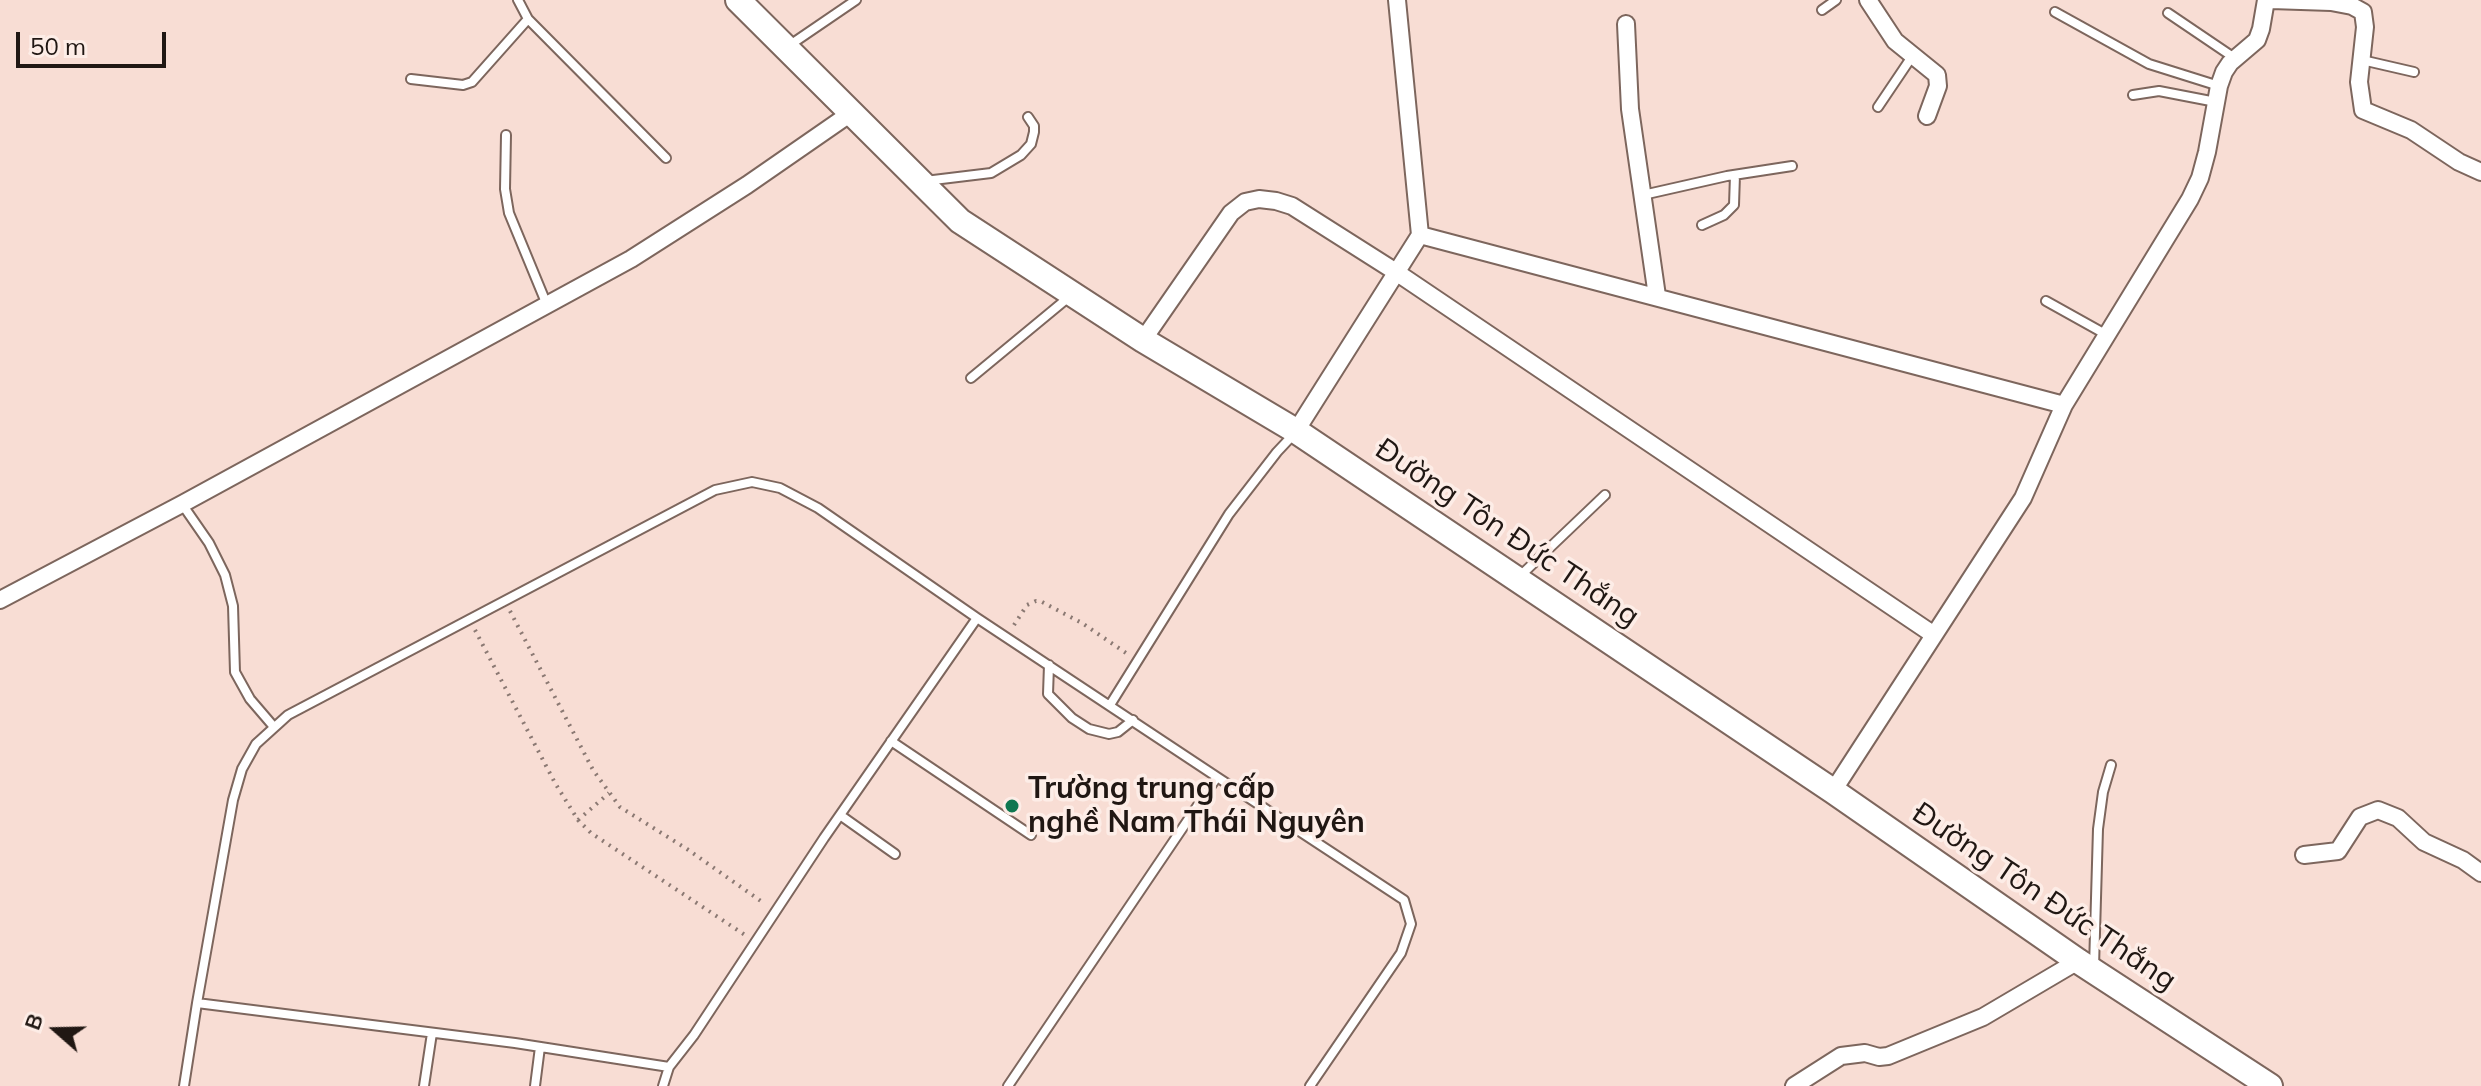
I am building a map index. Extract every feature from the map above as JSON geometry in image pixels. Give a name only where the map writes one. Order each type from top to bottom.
[{"type":"main road","name":"Đường Tôn Đức Thắng","points":[[738,0],[960,221],[1143,340],[1296,431],[1833,791],[2086,967],[2270,1086]]},
{"type":"street","points":[[1296,431],[1420,235],[1397,0]]},
{"type":"street","points":[[1868,0],[1895,41],[1937,75],[1938,86],[1927,116]]},
{"type":"street","points":[[1833,791],[2023,498],[2064,405],[2190,199],[2207,152],[2224,72],[2257,40],[2268,0],[2331,2],[2359,9],[2364,16],[2359,93],[2363,110],[2411,130],[2459,162],[2481,172]]},
{"type":"street","points":[[1626,24],[1629,100],[1657,296]]},
{"type":"street","points":[[0,600],[182,504],[673,234],[851,113]]},
{"type":"street","points":[[1143,340],[1231,213],[1245,202],[1259,199],[1292,206],[1396,272],[1934,635]]},
{"type":"street","points":[[1420,235],[2064,405]]},
{"type":"street","points":[[2304,855],[2338,851],[2360,817],[2378,810],[2389,812],[2424,842],[2463,860],[2481,873]]},
{"type":"street","points":[[1794,1086],[1841,1056],[1865,1053],[1888,1056],[1983,1017],[2086,967]]},
{"type":"lane","points":[[518,0],[528,19],[666,158]]},
{"type":"lane","points":[[786,48],[856,0]]},
{"type":"lane","points":[[1822,10],[1836,0]]},
{"type":"lane","points":[[2055,12],[2149,64],[2218,94]]},
{"type":"lane","points":[[2168,13],[2236,59]]},
{"type":"lane","points":[[411,79],[463,85],[472,82],[528,19]]},
{"type":"lane","points":[[1878,107],[1913,55]]},
{"type":"lane","points":[[2362,60],[2414,72]]},
{"type":"lane","points":[[2133,95],[2159,91],[2218,94]]},
{"type":"lane","points":[[921,182],[991,173],[1021,155],[1031,144],[1034,126],[1028,117]]},
{"type":"lane","points":[[506,135],[505,189],[509,213],[547,305]]},
{"type":"lane","points":[[1642,195],[1792,166]]},
{"type":"lane","points":[[1702,225],[1724,215],[1734,205],[1735,175]]},
{"type":"lane","points":[[971,378],[1073,294]]},
{"type":"lane","points":[[2046,301],[2107,335]]},
{"type":"lane","points":[[1110,705],[1229,514],[1296,431]]},
{"type":"lane","points":[[184,1086],[233,800],[242,769],[256,744],[288,715],[715,490],[752,482],[780,488],[818,508],[977,618],[1404,900],[1411,924],[1401,953],[1310,1086]]},
{"type":"lane","points":[[1517,579],[1605,495]]},
{"type":"lane","points":[[182,504],[209,543],[225,575],[233,606],[235,672],[250,699],[274,727]]},
{"type":"lane","points":[[663,1086],[669,1067],[694,1035],[840,815],[977,618]]},
{"type":"lane","points":[[1049,665],[1048,694],[1072,718],[1089,729],[1109,734],[1118,732],[1133,720]]},
{"type":"lane","points":[[891,741],[1031,835]]},
{"type":"lane","points":[[2086,967],[2098,829],[2103,792],[2111,765]]},
{"type":"lane","points":[[1008,1086],[1217,777]]},
{"type":"lane","points":[[840,815],[895,854]]},
{"type":"lane","points":[[197,1003],[540,1047],[669,1067]]},
{"type":"lane","points":[[424,1086],[432,1033]]},
{"type":"lane","points":[[535,1086],[540,1047]]},
{"type":"path","points":[[505,602],[593,770],[620,807],[776,911]]},
{"type":"path","points":[[1006,637],[1027,605],[1042,602],[1082,623],[1138,661]]},
{"type":"path","points":[[470,621],[555,783],[578,820],[591,833],[755,941]]},
{"type":"path","points":[[578,820],[609,793]]},
{"type":"place","name":"Trường trung cấp nghề Nam Thái Nguyên","points":[[1012,806]]}]
